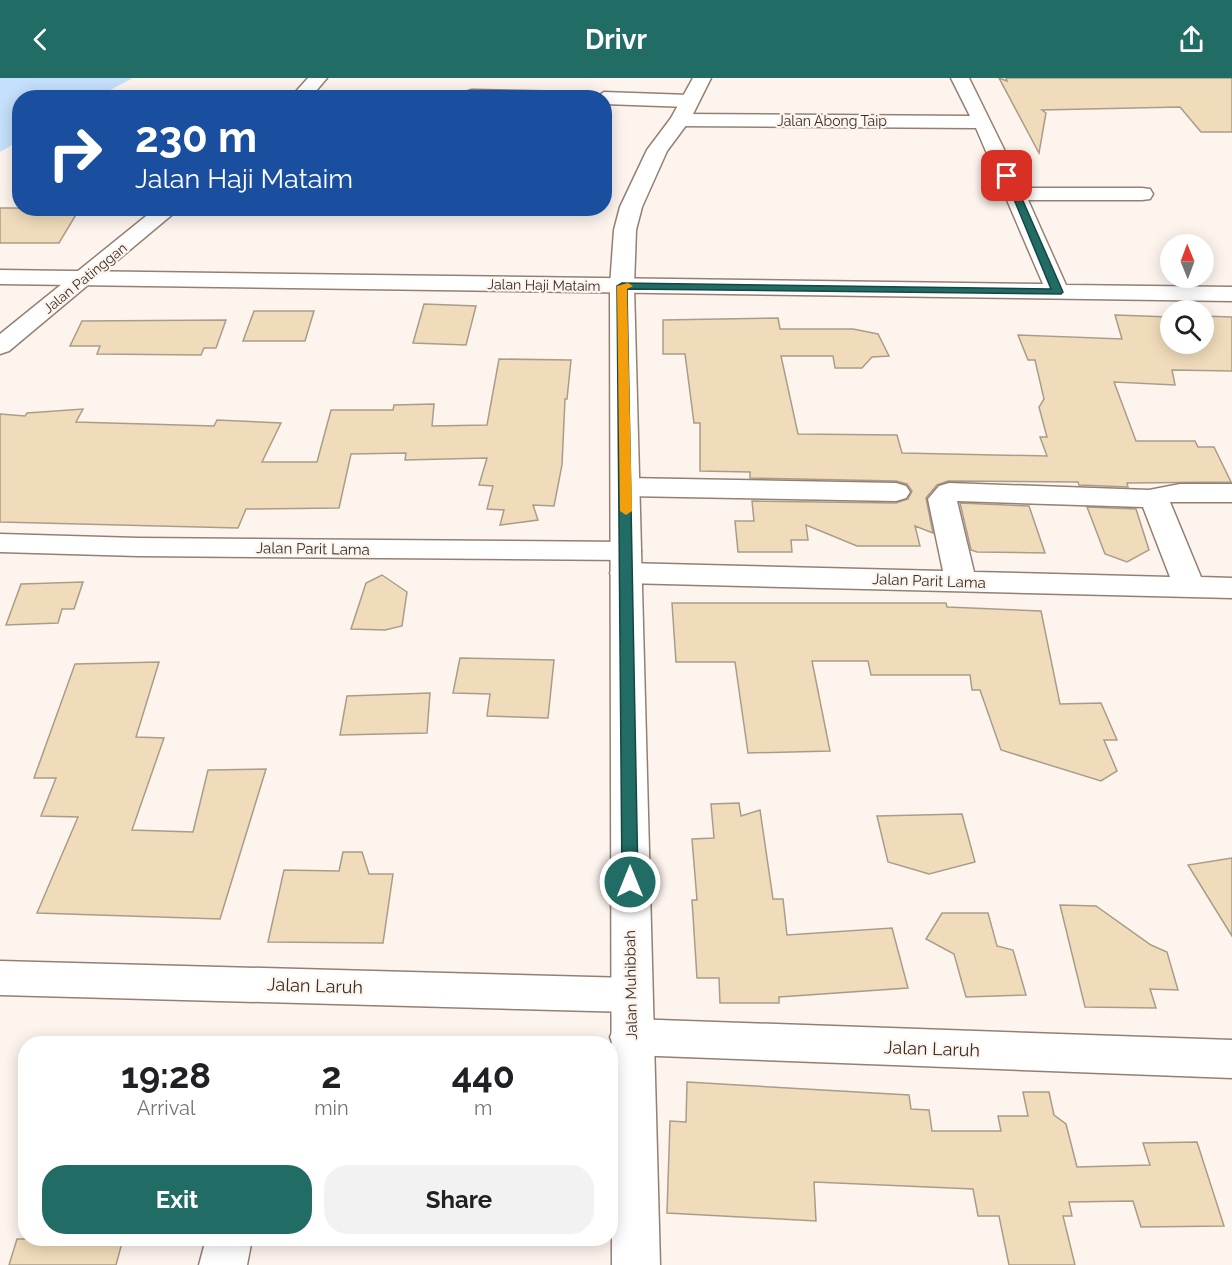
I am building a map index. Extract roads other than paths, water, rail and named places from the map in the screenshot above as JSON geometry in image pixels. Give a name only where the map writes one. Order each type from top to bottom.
[{"type":"street","points":[[307,90],[318,78]]},
{"type":"street","name":"Jalan Muhibbah","points":[[636,1265],[630,995],[622,286],[625,230],[631,207],[657,150],[680,120],[702,78]]},
{"type":"street","points":[[960,78],[1016,194],[1058,292]]},
{"type":"street","points":[[612,98],[689,101]]},
{"type":"street","name":"Jalan Abong Taip","points":[[680,120],[983,122]]},
{"type":"street","points":[[1016,194],[1142,194]]},
{"type":"street","name":"Jalan Patinggan","points":[[0,346],[160,216]]},
{"type":"street","name":"Jalan Haji Mataim","points":[[0,277],[1232,294]]},
{"type":"street","points":[[626,487],[896,492]]},
{"type":"street","points":[[961,582],[942,499],[950,492],[1154,499],[1159,494],[1171,493],[1232,493]]},
{"type":"street","points":[[1154,499],[1189,587]]},
{"type":"street","name":"Jalan Parit Lama","points":[[0,543],[626,562],[961,582],[1232,588]]},
{"type":"street","name":"Jalan Laruh","points":[[0,978],[630,995]]},
{"type":"street","name":"Jalan Laruh","points":[[631,1037],[1232,1059]]},
{"type":"street","points":[[223,1265],[227,1246]]},
{"type":"water","points":[[0,78],[133,78],[110,90],[12,90],[12,145],[0,152]]}]
